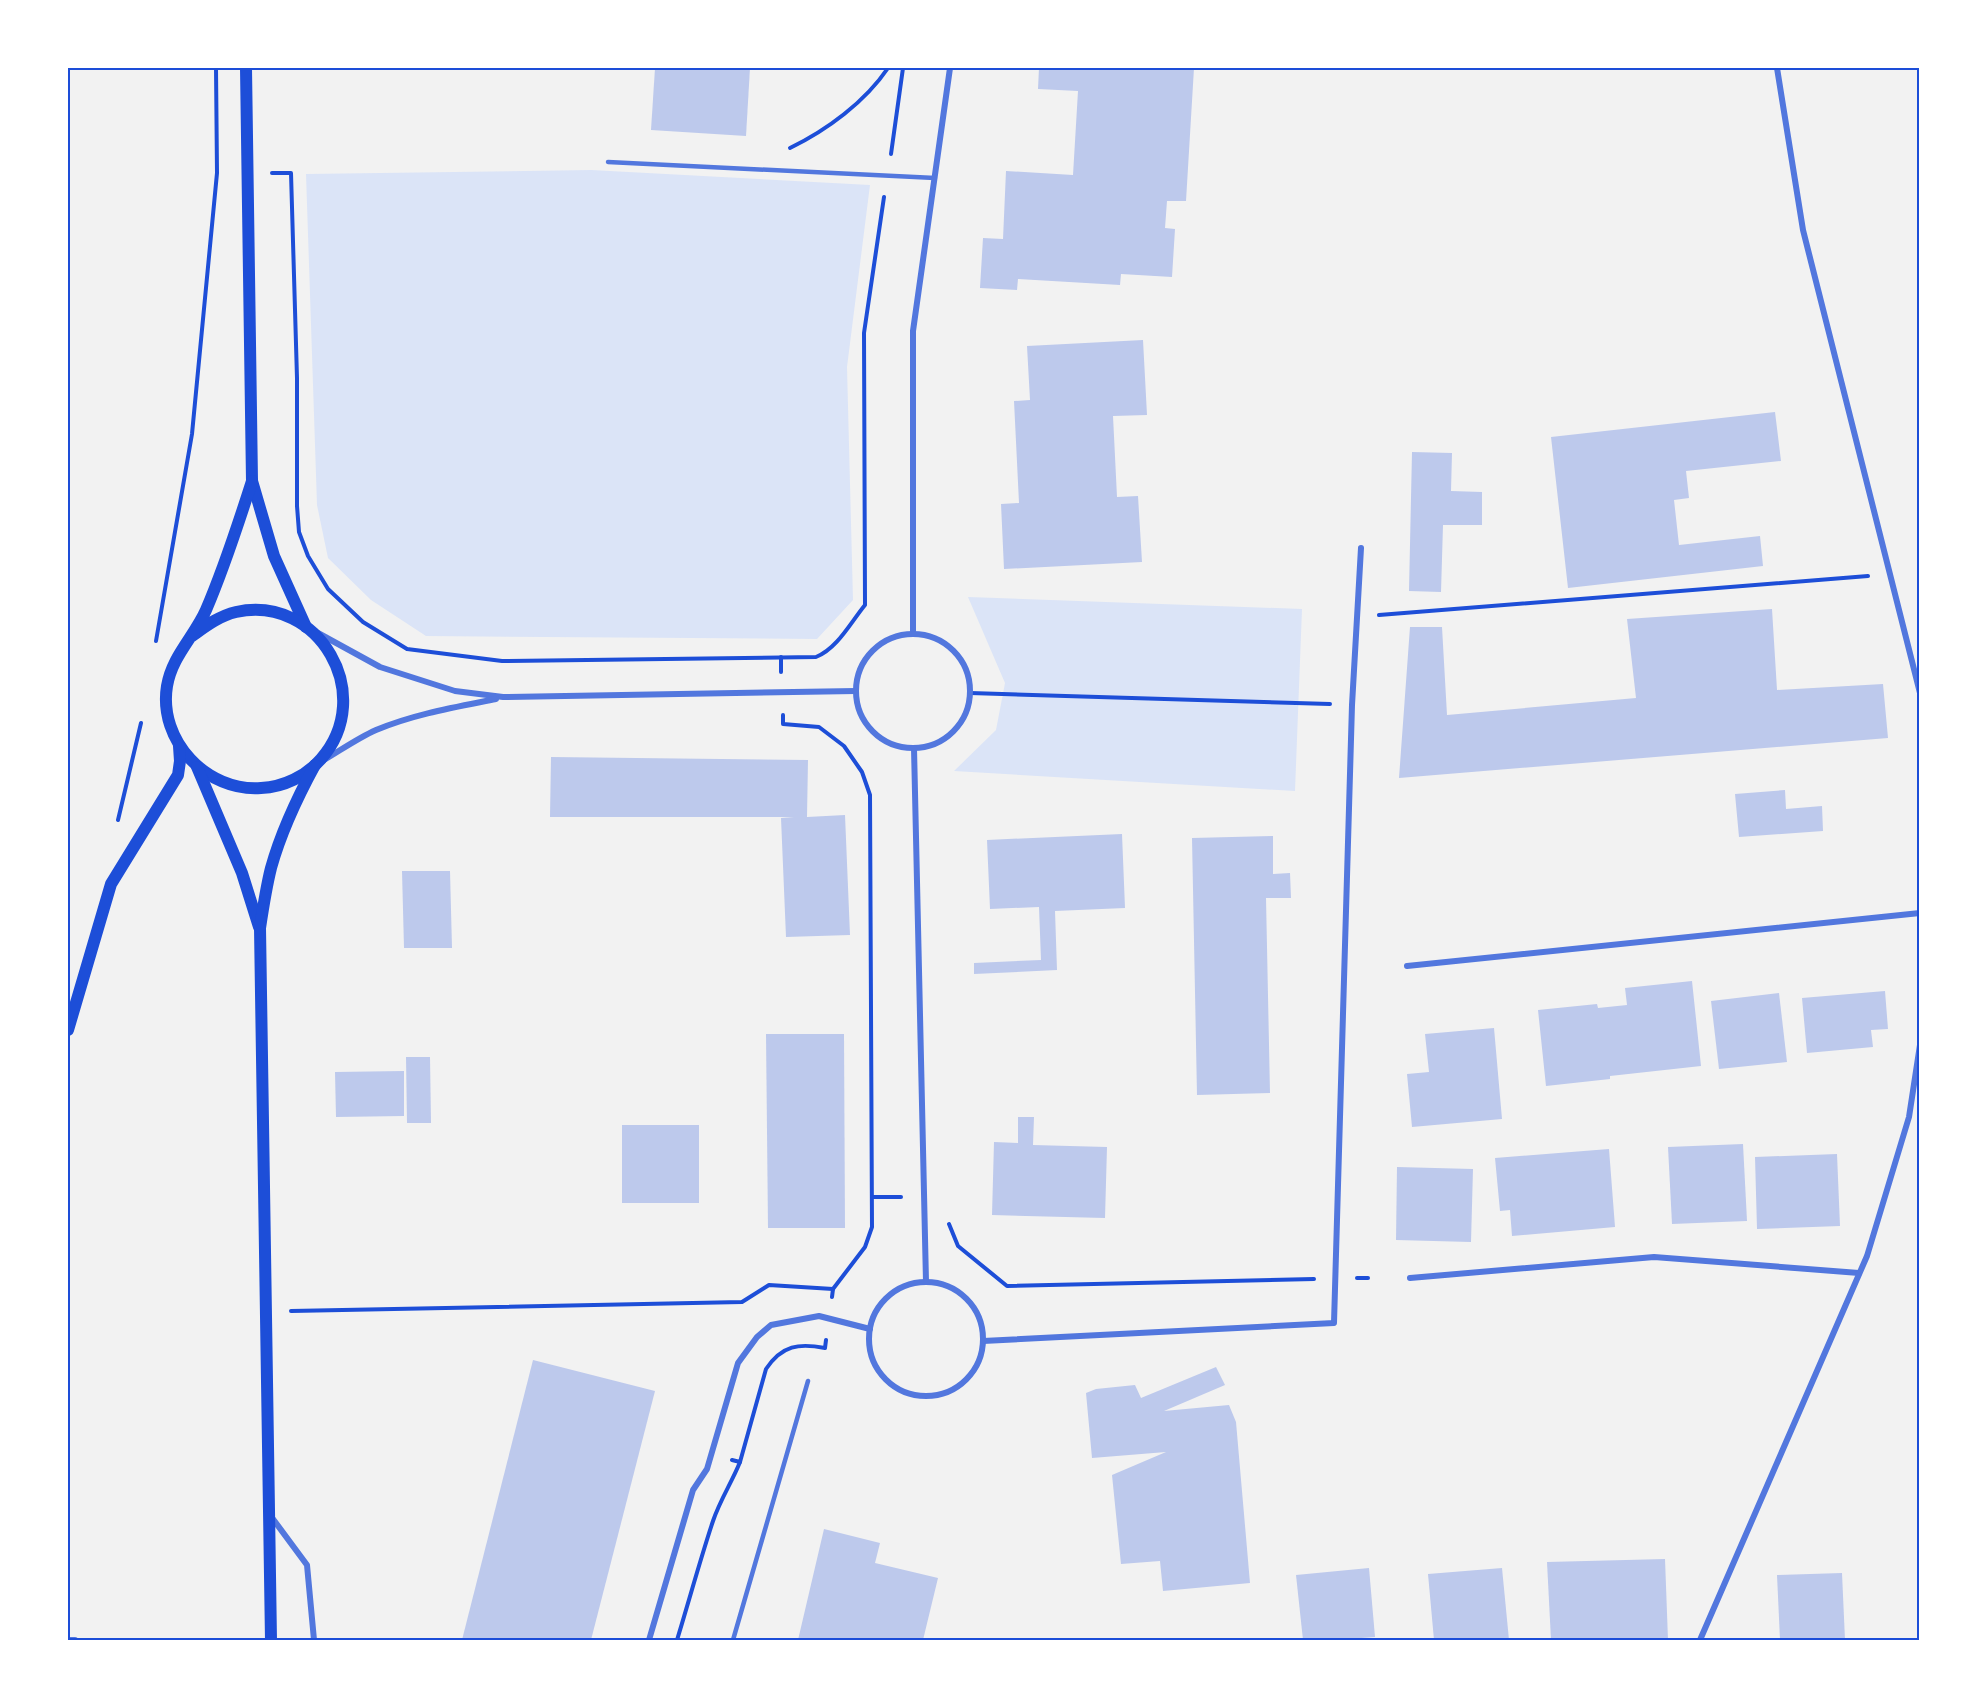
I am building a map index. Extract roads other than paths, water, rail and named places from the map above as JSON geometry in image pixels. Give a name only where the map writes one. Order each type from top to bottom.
[{"type":"main road","points":[[246,68],[252,481],[274,556],[306,627]]},
{"type":"main road","points":[[68,1030],[111,884],[178,775],[179,746],[167,714],[166,688],[176,659],[205,612],[252,481]]},
{"type":"main road","points":[[192,636],[214,620],[236,612],[262,611],[285,616],[306,627],[327,647],[338,669],[343,693],[342,715],[336,735],[327,752],[302,775],[286,783],[259,789],[243,788],[224,783],[197,767]]},
{"type":"main road","points":[[179,746],[197,767],[243,873],[260,928]]},
{"type":"main road","points":[[271,1641],[260,928],[272,868],[281,838],[296,801],[315,765]]},
{"type":"street","points":[[913,634],[913,331],[950,68]]},
{"type":"street","points":[[1777,68],[1803,230],[1920,693]]},
{"type":"street","points":[[983,1341],[1334,1323],[1352,705],[1361,548]]},
{"type":"street","points":[[306,627],[380,668],[455,691],[503,698]]},
{"type":"street","points":[[913,634],[930,636],[952,649],[961,660],[968,675],[970,693],[968,706],[957,726],[947,736],[936,742],[914,747],[896,745],[875,733],[864,719],[856,691],[861,669],[869,655],[891,638],[913,634]]},
{"type":"street","points":[[315,765],[374,731],[450,708],[503,698],[856,691]]},
{"type":"street","points":[[914,747],[926,1282]]},
{"type":"street","points":[[1407,966],[1920,913]]},
{"type":"street","points":[[1700,1641],[1867,1256],[1910,1117],[1920,1045]]},
{"type":"street","points":[[1410,1278],[1654,1257],[1859,1273]]},
{"type":"street","points":[[926,1282],[951,1288],[966,1300],[978,1316],[983,1341],[977,1365],[961,1384],[939,1395],[926,1396],[902,1391],[882,1376],[869,1341],[874,1317],[889,1296],[900,1288],[926,1282]]},
{"type":"street","points":[[649,1640],[693,1490],[707,1469],[738,1363],[757,1337],[771,1325],[819,1316],[870,1329]]},
{"type":"street","points":[[269,1514],[307,1565],[314,1641]]},
{"type":"street","points":[[68,1640],[75,1641]]},
{"type":"lane","points":[[608,162],[935,178]]},
{"type":"lane","points":[[733,1641],[808,1381]]}]
